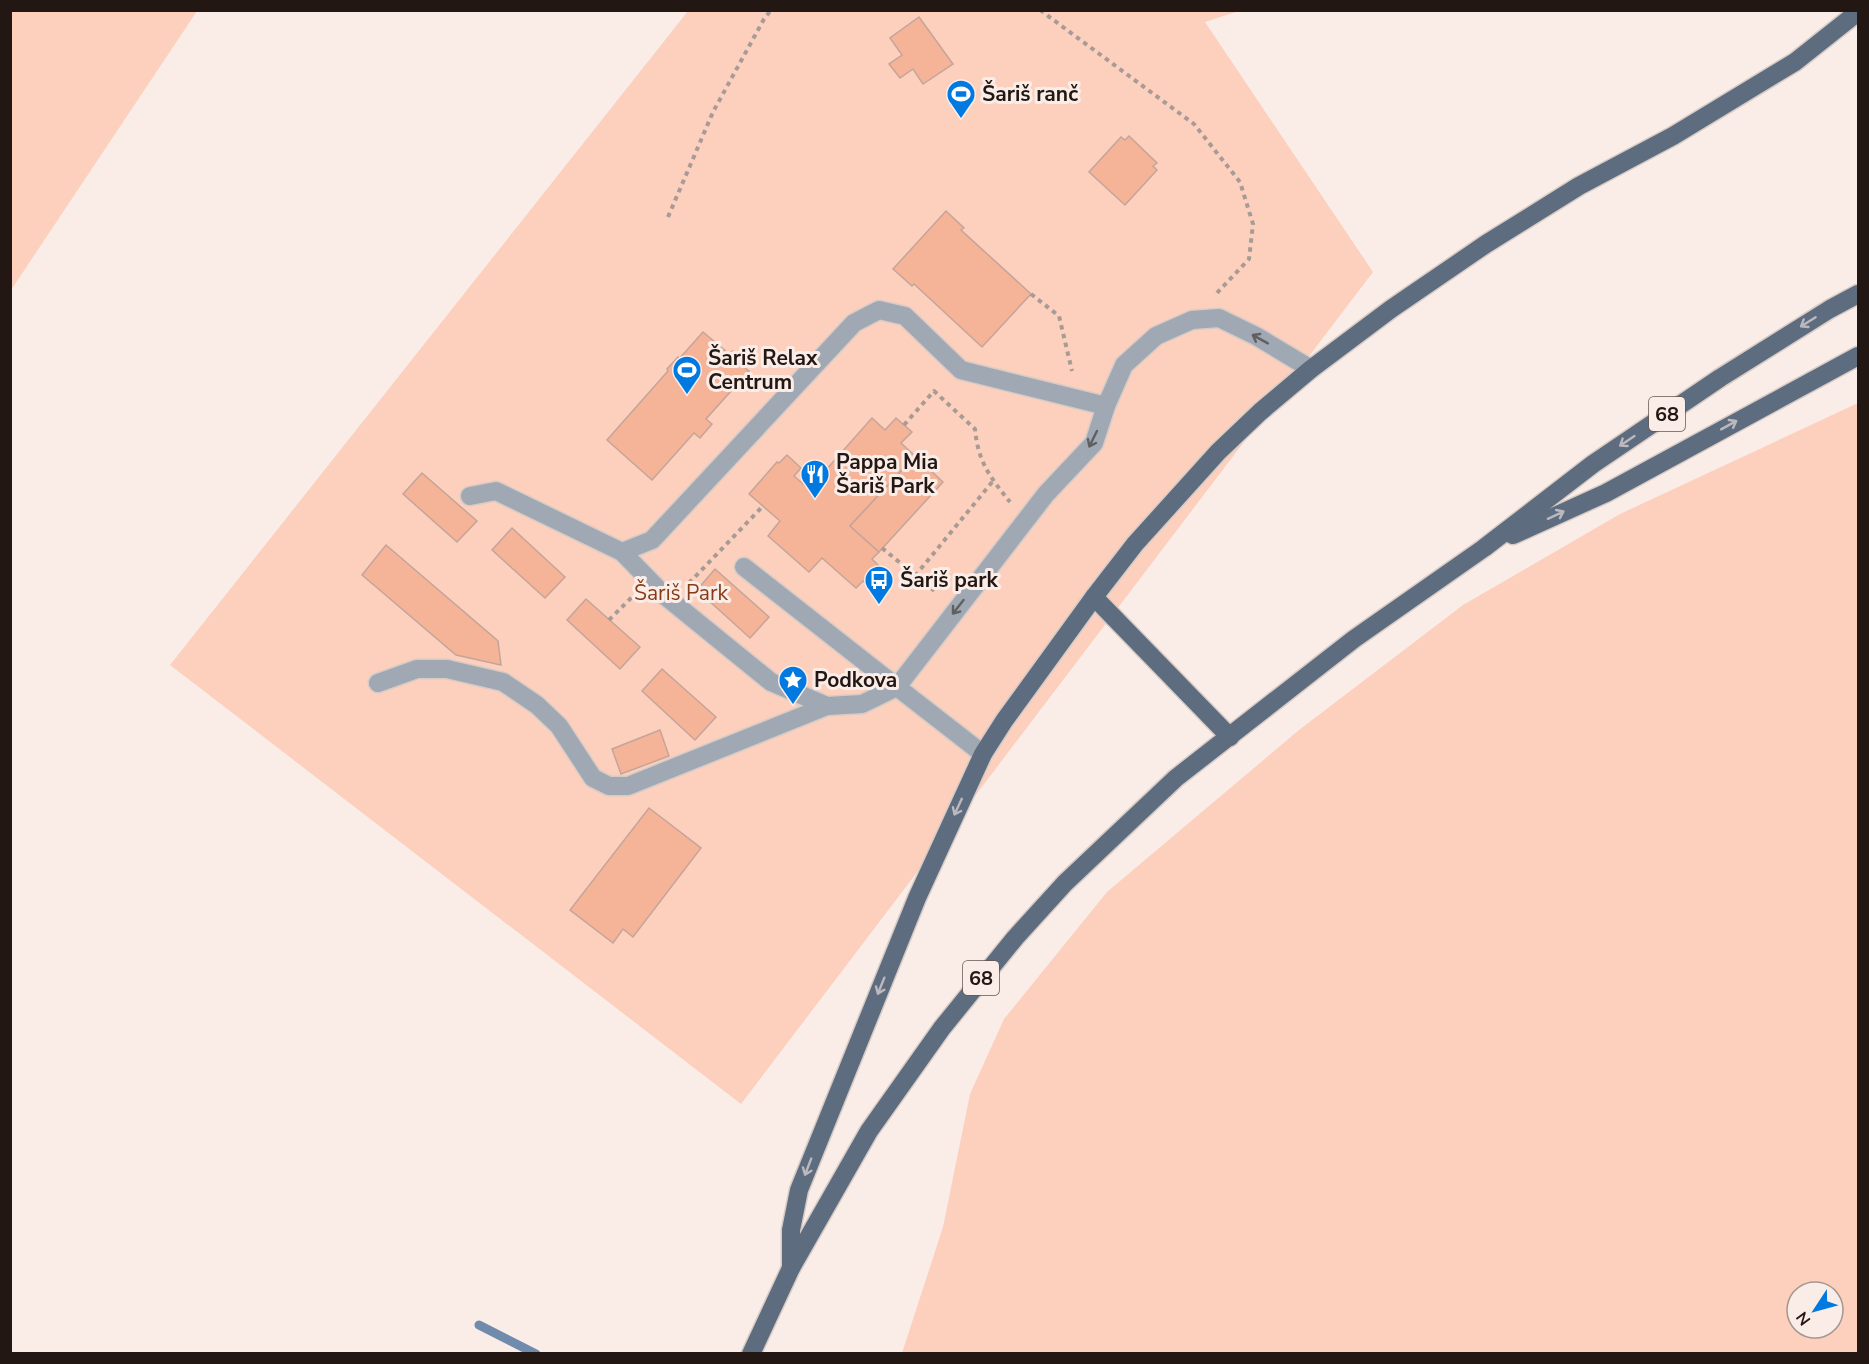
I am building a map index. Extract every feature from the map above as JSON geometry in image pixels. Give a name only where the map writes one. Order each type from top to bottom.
[{"type":"main road","points":[[791,1268],[791,1230],[794,1209],[803,1180],[917,898],[983,754],[1094,597],[1135,544],[1218,452],[1260,412],[1311,369],[1391,309],[1486,244],[1579,186],[1673,136],[1795,62],[1858,12]]},
{"type":"main road","name":"68","points":[[752,1353],[791,1268],[869,1131],[908,1073],[979,981],[1065,883],[1176,778],[1354,639],[1484,548],[1593,464],[1720,378],[1858,294]]},
{"type":"main road","name":"68","points":[[1484,548],[1606,492],[1858,356]]},
{"type":"main road","points":[[1094,597],[1230,737]]},
{"type":"lane","points":[[622,552],[652,540],[854,323],[879,310],[904,316],[961,370],[1106,406]]},
{"type":"lane","points":[[378,683],[417,669],[447,669],[503,682],[537,705],[559,726],[593,777],[609,786],[628,786],[827,706],[862,704],[897,687],[1046,494],[1094,443],[1106,406],[1124,365],[1156,336],[1192,320],[1219,318],[1256,336],[1311,369]]},
{"type":"lane","points":[[470,496],[496,491],[622,552],[664,596],[771,682],[827,706]]},
{"type":"lane","points":[[744,567],[983,754]]},
{"type":"path","points":[[668,217],[714,112],[771,10]]},
{"type":"path","points":[[1040,10],[1194,124],[1240,182],[1253,224],[1249,259],[1192,320]]},
{"type":"path","points":[[1031,294],[1059,316],[1078,399]]},
{"type":"path","points":[[904,425],[934,391],[975,429],[981,461],[993,481],[1026,520]]},
{"type":"path","points":[[915,576],[993,481]]},
{"type":"path","points":[[609,620],[636,593],[676,597],[763,506]]},
{"type":"path","points":[[882,548],[957,609]]},
{"type":"green space","points":[[10,11],[197,11],[11,290]]},
{"type":"green space","name":"Šariš Park","points":[[688,11],[1239,11],[1205,22],[1373,272],[741,1104],[170,665]]},
{"type":"green space","points":[[1858,403],[1858,1353],[902,1353],[943,1227],[970,1094],[1004,1019],[1107,892],[1299,730],[1463,605],[1620,514]]},
{"type":"building","points":[[919,17],[953,64],[923,84],[913,69],[900,78],[889,64],[902,55],[890,38]]},
{"type":"building","points":[[1129,136],[1157,163],[1153,166],[1157,170],[1125,205],[1089,172],[1121,137],[1125,140]]},
{"type":"building","points":[[946,211],[964,228],[961,230],[1031,294],[982,347],[914,284],[912,286],[893,269]]},
{"type":"building","name":"Šariš Relax Centrum","points":[[703,332],[728,353],[733,351],[737,353],[741,357],[739,363],[749,371],[706,419],[712,424],[700,438],[694,433],[652,480],[607,440],[668,371],[667,369]]},
{"type":"building","name":"Pappa Mia Šariš Park","points":[[872,418],[885,430],[896,418],[912,432],[901,443],[915,456],[850,526],[879,552],[872,559],[886,573],[872,589],[863,581],[856,588],[822,558],[809,572],[768,536],[780,521],[749,494],[777,462],[779,463],[787,455],[801,468],[794,476],[809,489]]},
{"type":"building","points":[[915,456],[943,482],[879,552],[850,526]]},
{"type":"building","points":[[422,473],[477,521],[457,542],[403,494]]},
{"type":"building","points":[[512,528],[565,577],[545,598],[492,550]]},
{"type":"building","points":[[386,545],[498,641],[501,665],[456,655],[362,575]]},
{"type":"building","points":[[715,569],[769,617],[750,638],[697,590]]},
{"type":"building","points":[[586,599],[640,647],[620,669],[567,620]]},
{"type":"building","points":[[662,669],[716,717],[695,740],[642,691]]},
{"type":"building","points":[[660,730],[669,756],[621,774],[612,749]]},
{"type":"building","points":[[649,808],[701,848],[633,937],[623,929],[613,943],[570,910]]},
{"type":"waterway","points":[[479,1325],[536,1354]]},
{"type":"place","name":"Šariš ranč","points":[[961,120]]},
{"type":"place","name":"Šariš Relax Centrum","points":[[687,396]]},
{"type":"place","name":"Pappa Mia Šariš Park","points":[[815,500]]},
{"type":"place","name":"Šariš park","points":[[879,606]]},
{"type":"place","name":"Podkova","points":[[793,706]]}]
